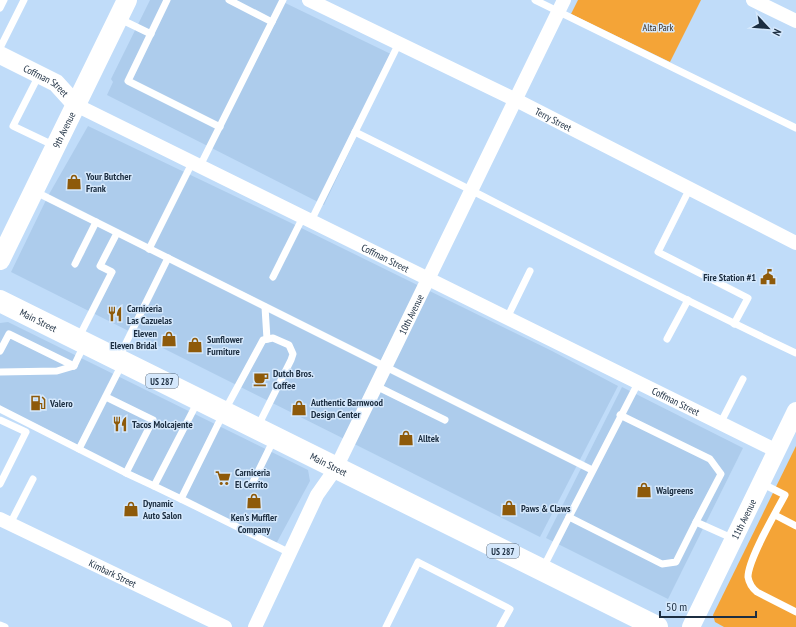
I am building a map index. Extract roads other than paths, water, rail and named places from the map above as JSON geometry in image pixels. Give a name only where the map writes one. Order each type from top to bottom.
[{"type":"highway","name":"Main Street","points":[[0,301],[657,627]]},
{"type":"main road","name":"9th Avenue","points":[[0,260],[127,0]]},
{"type":"street","name":"Terry Street","points":[[309,0],[516,100],[689,190],[796,243]]},
{"type":"street","points":[[753,0],[796,22]]},
{"type":"street","name":"10th Avenue","points":[[255,627],[317,495],[336,468],[562,6]]},
{"type":"street","name":"Coffman Street","points":[[0,55],[56,83],[76,105],[720,424],[782,444]]},
{"type":"street","name":"11th Avenue","points":[[691,627],[761,483],[782,444],[796,411]]},
{"type":"street","name":"Kimbark Street","points":[[5,521],[225,627]]},
{"type":"lane","points":[[0,8],[4,0]]},
{"type":"lane","points":[[0,48],[24,0]]},
{"type":"lane","points":[[168,0],[128,81],[220,127]]},
{"type":"lane","points":[[228,0],[272,22]]},
{"type":"lane","points":[[149,249],[196,164],[220,127],[283,0]]},
{"type":"lane","points":[[535,0],[562,6],[796,128]]},
{"type":"lane","points":[[118,18],[150,34]]},
{"type":"lane","points":[[273,276],[307,219],[355,132],[399,44]]},
{"type":"lane","points":[[39,75],[13,126],[55,146]]},
{"type":"lane","points":[[355,132],[472,189],[734,324],[796,354]]},
{"type":"lane","points":[[689,190],[658,252],[748,298],[734,324]]},
{"type":"lane","points":[[34,191],[592,470]]},
{"type":"lane","points":[[76,264],[96,222]]},
{"type":"lane","points":[[74,366],[81,341],[112,272],[100,266],[117,233]]},
{"type":"lane","points":[[79,449],[106,397],[120,360],[168,258]]},
{"type":"lane","points":[[507,318],[530,271]]},
{"type":"lane","points":[[667,339],[688,300]]},
{"type":"lane","points":[[265,307],[267,339]]},
{"type":"lane","points":[[0,351],[8,334],[74,366]]},
{"type":"lane","points":[[181,500],[224,412],[263,340],[273,338],[289,345],[293,354],[266,433],[253,482]]},
{"type":"lane","points":[[0,372],[50,371],[74,366]]},
{"type":"lane","points":[[720,424],[743,379]]},
{"type":"lane","points":[[542,570],[620,415],[638,383]]},
{"type":"lane","points":[[376,386],[445,420]]},
{"type":"lane","points":[[106,397],[153,420],[126,473]]},
{"type":"lane","points":[[154,486],[199,399]]},
{"type":"lane","points":[[0,409],[126,473],[290,553]]},
{"type":"lane","points":[[569,517],[662,564],[676,562],[721,474],[710,459],[620,415]]},
{"type":"lane","points":[[0,420],[26,432],[0,484]]},
{"type":"lane","points":[[5,521],[33,479]]},
{"type":"lane","points":[[761,483],[785,495],[751,563],[749,579],[752,587],[757,592],[796,612]]},
{"type":"lane","points":[[775,515],[796,526]]},
{"type":"lane","points":[[696,522],[734,539]]},
{"type":"lane","points":[[386,627],[418,562],[510,609],[500,627]]},
{"type":"lane","points":[[0,625],[5,627]]},
{"type":"place","name":"Your Butcher Frank","points":[[74,182]]},
{"type":"place","name":"Fire Station #1","points":[[768,277]]},
{"type":"place","name":"Carniceria Las Cazuelas","points":[[115,314]]},
{"type":"place","name":"Eleven Eleven Bridal","points":[[169,339]]},
{"type":"place","name":"Sunflower Furniture","points":[[195,345]]},
{"type":"place","name":"Dutch Bros. Coffee","points":[[261,379]]},
{"type":"place","name":"Valero","points":[[38,403]]},
{"type":"place","name":"Authentic Barnwood Design Center","points":[[299,408]]},
{"type":"place","name":"Tacos Molcajente","points":[[120,424]]},
{"type":"place","name":"Alltek","points":[[406,438]]},
{"type":"place","name":"Carniceria El Cerrito","points":[[223,478]]},
{"type":"place","name":"Walgreens","points":[[644,490]]},
{"type":"place","name":"Ken's Muffler Company","points":[[254,501]]},
{"type":"place","name":"Paws & Claws","points":[[509,508]]},
{"type":"place","name":"Dynamic Auto Salon","points":[[131,509]]},
{"type":"park label","name":"Alta Park","points":[[658,27]]}]
